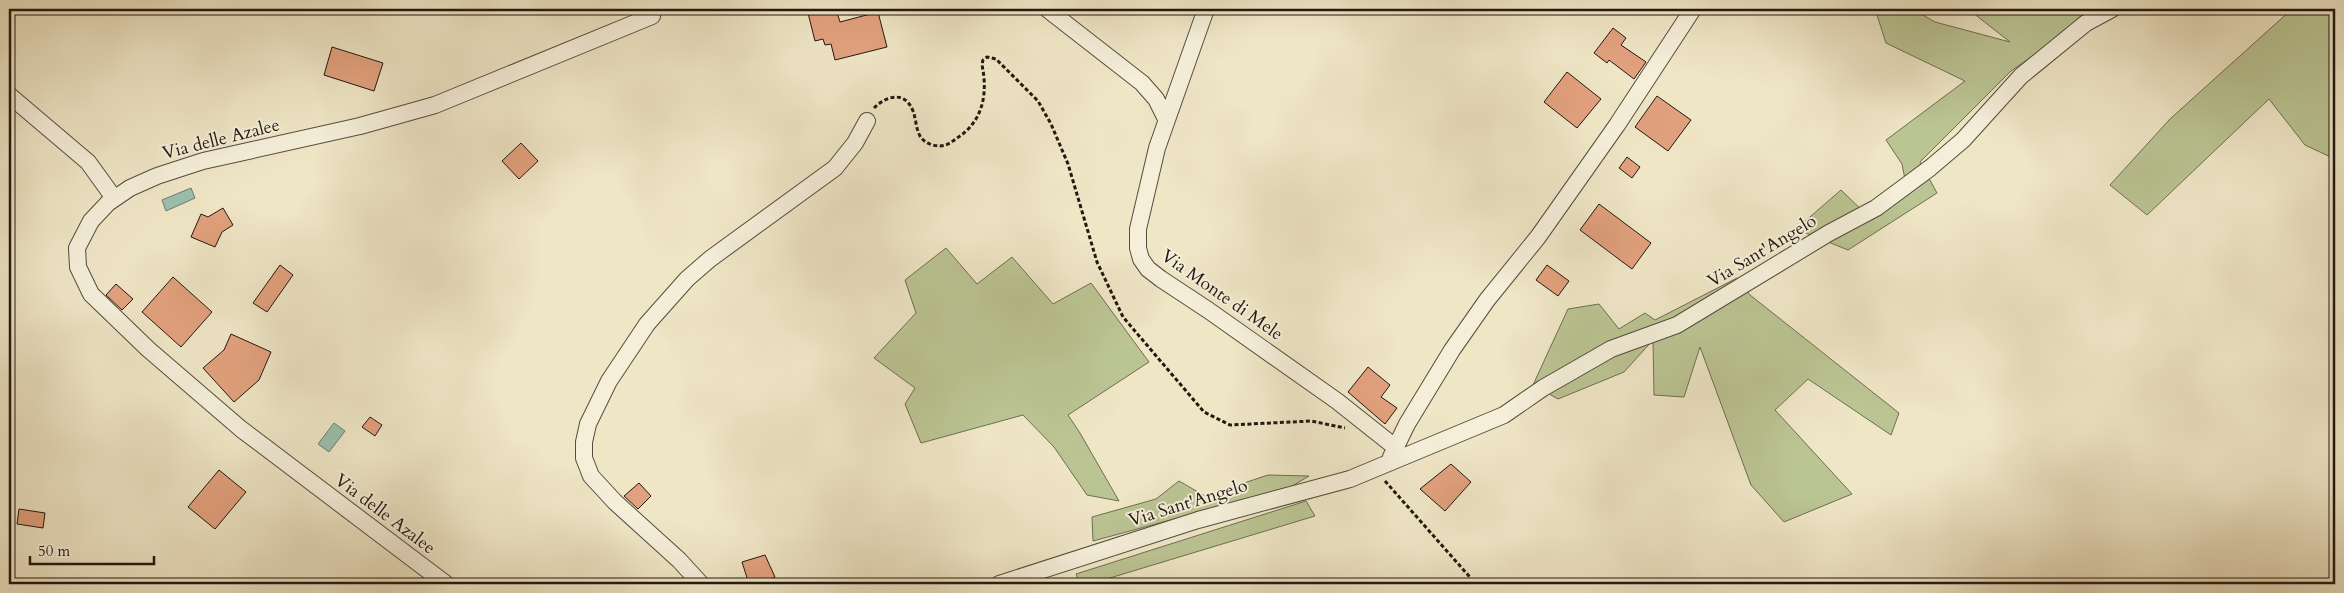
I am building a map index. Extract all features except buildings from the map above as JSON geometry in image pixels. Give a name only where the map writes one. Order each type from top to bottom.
[{"type":"street","points":[[1047,9],[1142,83],[1156,99],[1166,119]]},
{"type":"street","name":"Via Monte di Mele","points":[[1206,9],[1166,119],[1138,229],[1138,248],[1144,264],[1161,279],[1337,401],[1392,454]]},
{"type":"street","points":[[1392,454],[1452,350],[1487,300],[1538,237],[1617,125],[1692,9]]},
{"type":"street","name":"Via Sant'Angelo","points":[[1000,584],[1198,520],[1350,479],[1374,468],[1392,454],[1504,415],[1543,388],[1602,354],[1677,325],[1829,233],[1876,208],[1930,168],[1963,140],[2021,76],[2086,24],[2112,9]]},
{"type":"street","name":"Via delle Azalee","points":[[446,584],[241,429],[184,381],[94,298],[82,280],[76,252],[91,221],[114,198],[130,188],[178,168],[360,126],[435,105],[652,16]]},
{"type":"street","points":[[9,95],[88,162],[114,198]]},
{"type":"street","points":[[701,584],[679,560],[615,502],[591,476],[584,458],[584,442],[588,424],[609,380],[647,324],[687,279],[710,259],[835,168],[855,143],[866,121]]},
{"type":"path","points":[[866,121],[872,110],[881,101],[895,96],[902,97],[912,109],[920,136],[926,142],[933,145],[947,145],[974,123],[981,109],[984,94],[983,60],[987,56],[996,59],[1038,101],[1051,124],[1068,164],[1097,262],[1123,317],[1204,412],[1230,425],[1311,421],[1352,429]]},
{"type":"path","points":[[1374,468],[1476,584]]},
{"type":"shaded area","points":[[1875,9],[1913,9],[1935,22],[2010,42],[1968,9],[2100,9],[2011,71],[1920,162],[1937,193],[1848,250],[1796,229],[1841,190],[1872,220],[1908,195],[1902,164],[1886,140],[1965,81],[1886,43]]},
{"type":"shaded area","points":[[2292,9],[2335,9],[2335,159],[2305,145],[2269,99],[2147,215],[2110,185],[2170,119]]},
{"type":"shaded area","points":[[191,188],[195,198],[166,211],[162,200]]},
{"type":"shaded area","points":[[946,248],[977,284],[1012,257],[1053,304],[1091,283],[1149,362],[1068,415],[1119,501],[1087,495],[1054,447],[1023,415],[921,443],[905,404],[915,388],[874,358],[916,313],[905,280]]},
{"type":"shaded area","points":[[1737,278],[1750,295],[1899,413],[1891,435],[1808,379],[1775,410],[1852,494],[1784,522],[1751,485],[1700,347],[1684,397],[1654,395],[1653,340],[1624,372],[1558,399],[1533,385],[1568,309],[1599,304],[1619,329],[1645,313],[1655,320]]},
{"type":"shaded area","points":[[334,423],[345,431],[329,452],[318,444]]},
{"type":"shaded area","points":[[1268,475],[1309,476],[1289,488],[1093,541],[1092,517],[1156,499],[1179,481],[1205,496]]},
{"type":"shaded area","points":[[1306,501],[1315,516],[1090,584],[1080,584],[1076,574]]}]
